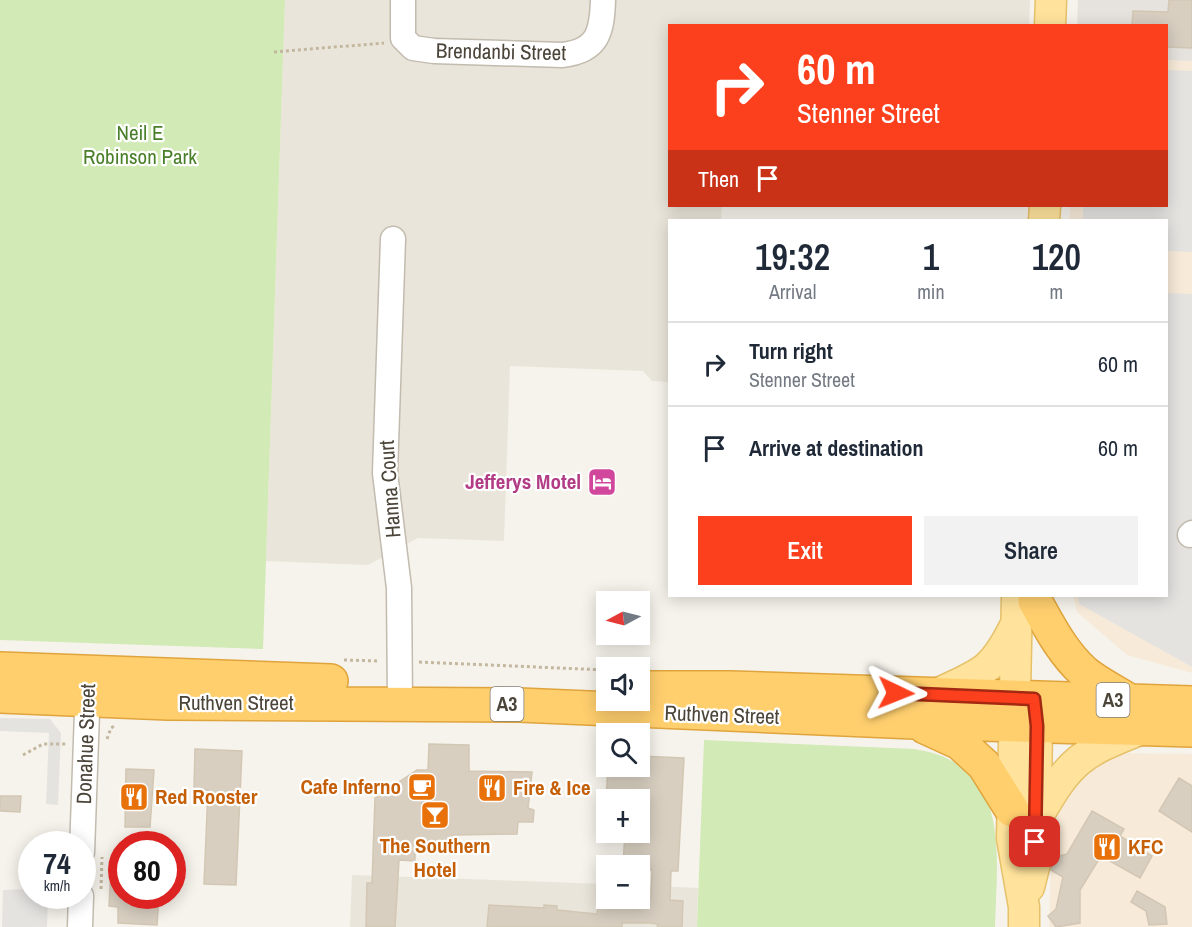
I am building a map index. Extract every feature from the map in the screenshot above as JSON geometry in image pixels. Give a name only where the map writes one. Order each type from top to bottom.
[{"type":"highway","points":[[1026,604],[1076,664],[1136,715]]},
{"type":"highway","name":"Ruthven Street","points":[[0,669],[88,687]]},
{"type":"highway","name":"Ruthven Street","points":[[401,682],[519,705],[914,722],[1025,712],[1136,715],[1192,730]]},
{"type":"highway","name":"Ruthven Street","points":[[0,696],[88,687],[401,682],[596,688]]},
{"type":"highway","name":"Ruthven Street","points":[[650,688],[935,695],[1025,712]]},
{"type":"highway","name":"Ruthven Street","points":[[1136,715],[1192,703]]},
{"type":"highway","points":[[914,722],[960,743],[984,765],[1024,816]]},
{"type":"main road","points":[[1050,24],[1051,0]]},
{"type":"main road","points":[[935,695],[983,672],[996,661],[1026,604]]},
{"type":"main road","points":[[1024,816],[1026,604]]},
{"type":"main road","points":[[1024,917],[1012,838],[1024,816],[1069,768],[1136,715]]},
{"type":"street","points":[[403,0],[403,39]]},
{"type":"street","name":"Brendanbi Street","points":[[403,39],[413,48],[434,51],[576,53],[588,47],[597,37],[602,22],[603,0]]},
{"type":"street","name":"Hanna Court","points":[[393,239],[385,473],[399,588],[401,682]]},
{"type":"street","name":"Donahue Street","points":[[83,831],[88,687]]},
{"type":"street","points":[[80,927],[81,909]]},
{"type":"path","points":[[274,52],[403,39]]},
{"type":"path","points":[[401,682],[596,671]]},
{"type":"path","points":[[23,755],[43,744],[66,744]]},
{"type":"shaded area","points":[[285,0],[1030,0],[1029,24],[668,24],[668,207],[722,207],[721,219],[668,219],[668,382],[652,381],[643,371],[510,366],[504,541],[418,538],[368,565],[266,561]]},
{"type":"shaded area","points":[[1078,0],[1192,0],[1192,61],[1168,60],[1168,24],[1077,24]]},
{"type":"shaded area","points":[[1168,60],[1192,61],[1192,673],[1127,655],[1077,612],[1073,597],[1168,597],[1168,219],[1070,219],[1070,207],[1168,207]]},
{"type":"shaded area","points":[[1168,70],[1192,71],[1192,252],[1168,251],[1168,219],[1083,219],[1083,207],[1168,207]]},
{"type":"shaded area","points":[[1168,293],[1192,294],[1192,667],[1079,604],[1078,597],[1168,597]]},
{"type":"shaded area","points":[[0,718],[50,719],[61,733],[58,805],[46,804],[49,733],[0,731]]},
{"type":"shaded area","points":[[1115,753],[1192,754],[1192,927],[1049,927],[1052,821],[1081,776]]},
{"type":"shaded area","points":[[352,875],[596,884],[596,909],[650,909],[650,886],[698,888],[697,927],[350,927]]},
{"type":"shaded area","points":[[18,889],[18,909],[48,909],[47,927],[2,927],[3,890]]},
{"type":"green space","name":"Neil E Robinson Park","points":[[0,0],[285,0],[263,649],[0,640]]},
{"type":"green space","points":[[704,740],[914,749],[946,758],[968,773],[983,792],[992,816],[997,870],[995,927],[697,927]]},
{"type":"building","points":[[1169,0],[1192,0],[1192,48],[1168,47],[1168,24],[1132,24],[1133,11],[1168,12]]},
{"type":"building","points":[[429,744],[469,745],[469,771],[532,772],[528,808],[534,810],[533,822],[518,822],[517,834],[454,835],[453,847],[415,846],[415,861],[399,860],[395,927],[366,927],[367,883],[372,883],[375,798],[417,770],[428,770]]},
{"type":"building","points":[[195,749],[242,751],[236,885],[204,884],[208,790],[194,789]]},
{"type":"building","points":[[650,756],[684,758],[678,871],[671,871],[670,900],[683,901],[682,927],[657,927],[658,924],[651,923],[622,923],[622,927],[487,927],[489,905],[544,908],[544,905],[557,906],[557,910],[597,914],[598,909],[650,909],[652,870],[650,870],[650,855],[624,855],[624,843],[650,843],[650,789],[607,789],[607,777],[650,777]]},
{"type":"building","points":[[126,769],[154,770],[150,827],[125,827]]},
{"type":"building","points":[[1179,778],[1192,786],[1192,832],[1159,811]]},
{"type":"building","points":[[0,796],[21,796],[20,812],[0,811]]},
{"type":"building","points":[[1092,811],[1124,829],[1120,836],[1152,856],[1140,878],[1101,856],[1080,890],[1080,923],[1056,927],[1048,916],[1056,909],[1063,877],[1051,870],[1052,858],[1067,854]]},
{"type":"building","points":[[1137,891],[1165,907],[1167,924],[1149,925],[1146,911],[1131,902]]},
{"type":"building","points":[[118,909],[158,909],[157,925],[118,923]]},
{"type":"place","name":"Jefferys Motel","points":[[602,482]]},
{"type":"place","name":"Cafe Inferno","points":[[422,787]]},
{"type":"place","name":"Fire & Ice","points":[[492,788]]},
{"type":"place","name":"Red Rooster","points":[[134,797]]},
{"type":"place","name":"The Southern Hotel","points":[[435,815]]},
{"type":"place","name":"KFC","points":[[1107,847]]},
{"type":"route","points":[[896,693],[1034,699],[1037,726],[1035,842]]}]
